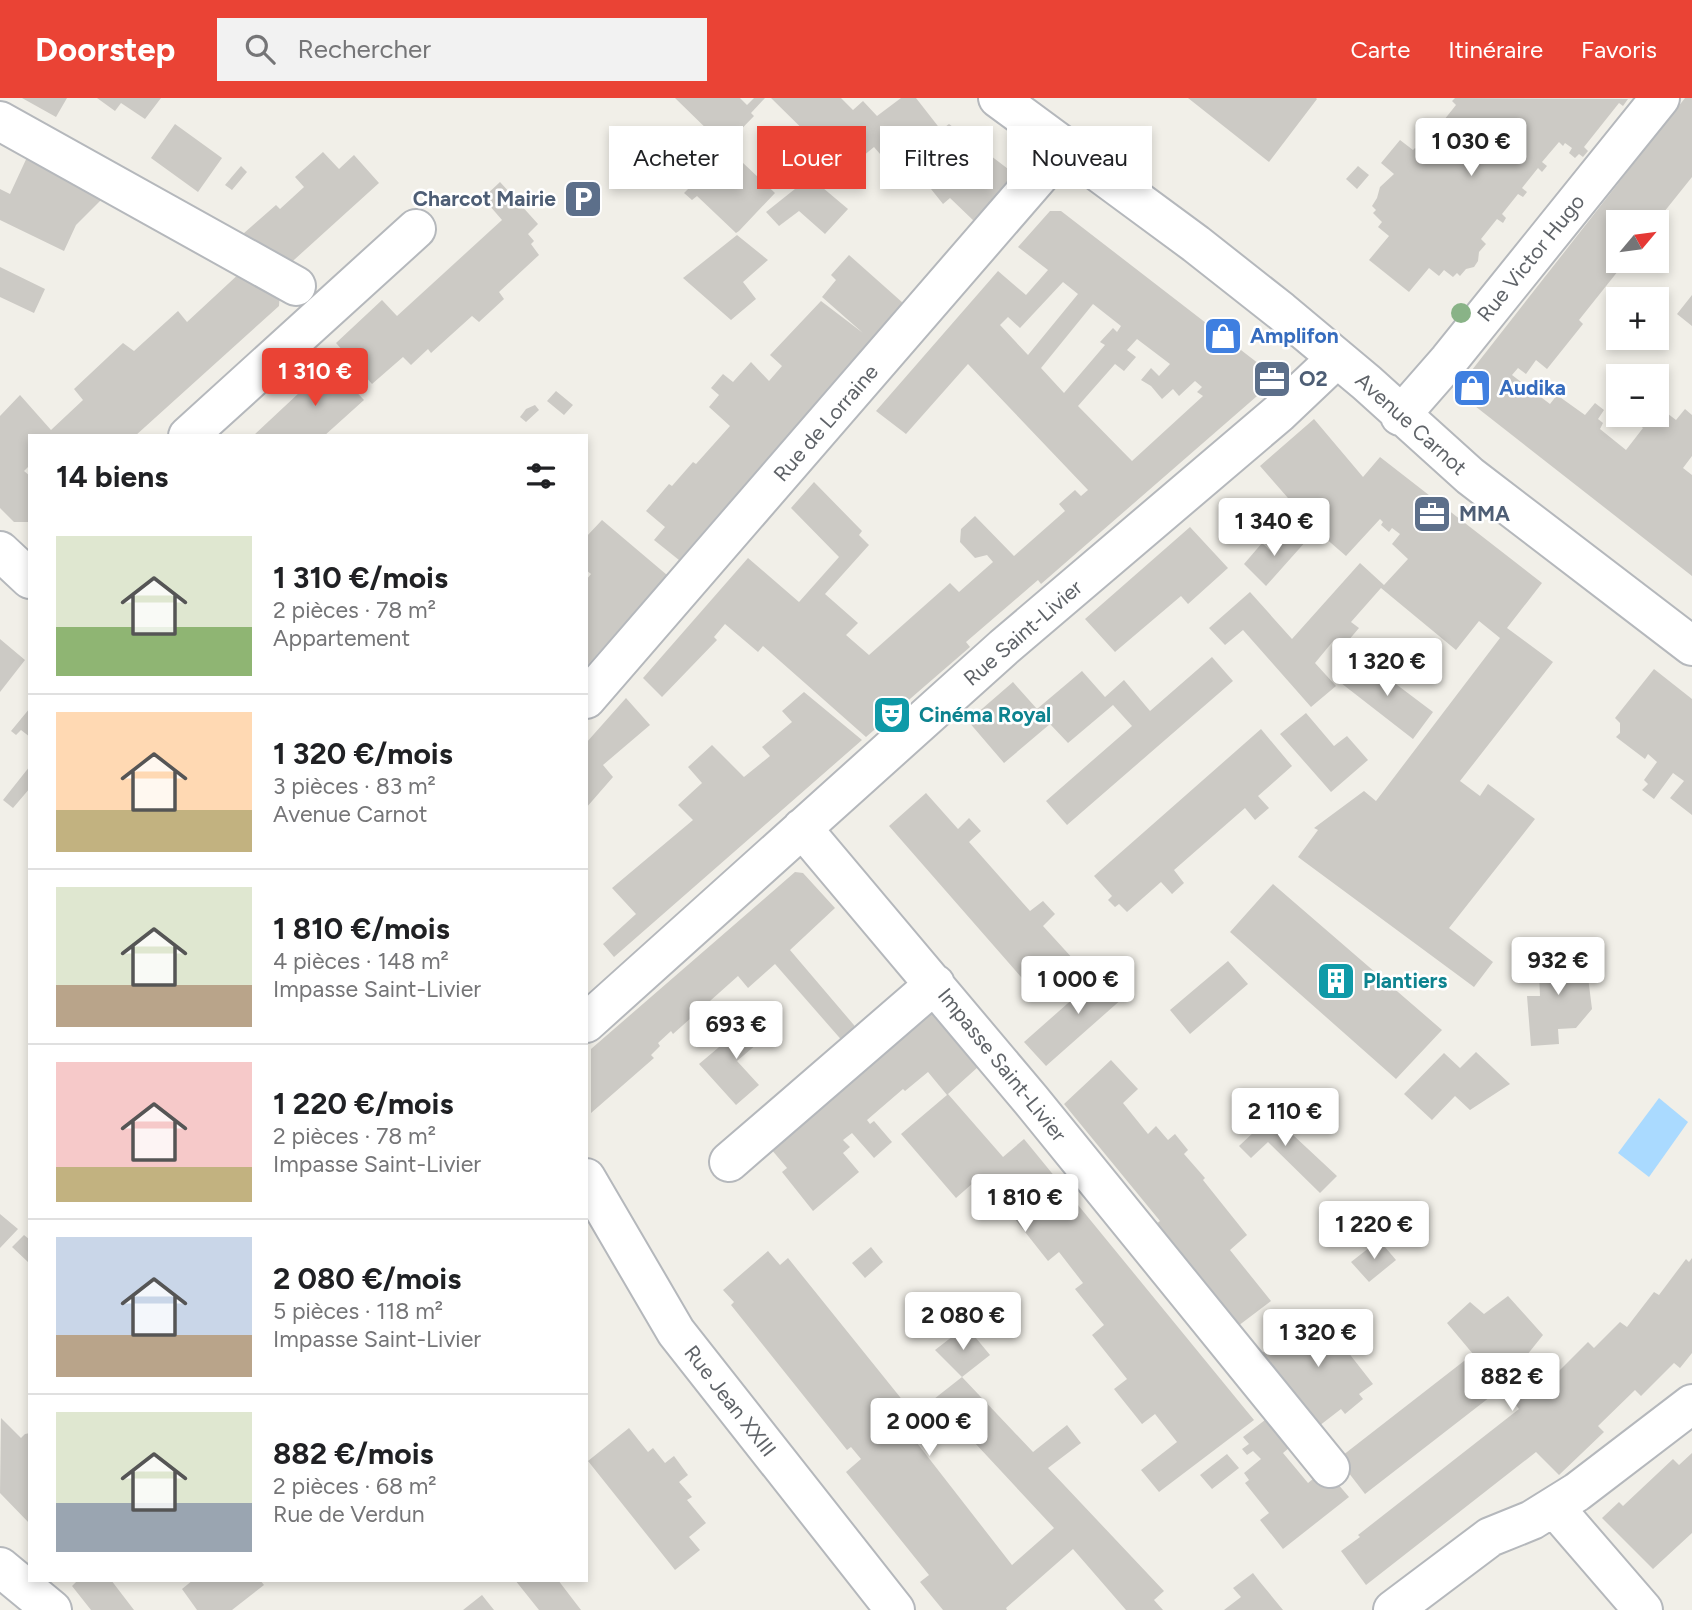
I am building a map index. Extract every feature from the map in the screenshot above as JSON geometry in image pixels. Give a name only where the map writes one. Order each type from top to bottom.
[{"type":"street","name":"Avenue Carnot","points":[[998,98],[1037,126]]},
{"type":"street","name":"Rue Victor Hugo","points":[[1400,416],[1449,360],[1660,98]]},
{"type":"street","points":[[0,121],[296,286]]},
{"type":"street","name":"Rue de Lorraine","points":[[588,697],[1028,189]]},
{"type":"street","name":"Avenue Carnot","points":[[1123,189],[1196,243],[1338,358],[1470,476],[1692,646]]},
{"type":"street","points":[[190,434],[416,229]]},
{"type":"street","name":"Rue Saint-Livier","points":[[588,1021],[1004,648],[1279,413],[1338,358]]},
{"type":"street","points":[[0,551],[28,577]]},
{"type":"street","name":"Impasse Saint-Livier","points":[[802,828],[935,984],[1330,1468]]},
{"type":"street","points":[[729,1162],[935,984]]},
{"type":"street","name":"Rue Jean XXIII","points":[[588,1181],[695,1358],[895,1610]]},
{"type":"street","points":[[1393,1610],[1490,1537],[1532,1520],[1565,1499],[1692,1404]]},
{"type":"street","points":[[1565,1499],[1643,1610]]},
{"type":"street","points":[[0,1567],[52,1610]]},
{"type":"water","points":[[1659,1098],[1688,1122],[1649,1177],[1618,1153]]},
{"type":"building","points":[[22,98],[67,98],[56,117]]},
{"type":"building","points":[[97,98],[161,98],[145,119],[121,103],[115,111]]},
{"type":"building","points":[[675,98],[740,98],[747,105],[754,98],[765,98],[751,113],[754,116],[743,127],[704,126]]},
{"type":"building","points":[[771,98],[841,98],[853,110],[863,101],[877,116],[901,98],[916,98],[938,126],[880,126],[880,154],[874,147],[866,154],[866,126],[799,126]]},
{"type":"building","points":[[1188,98],[1316,98],[1317,99],[1269,162]]},
{"type":"building","points":[[1455,98],[1628,99],[1623,106],[1619,103],[1584,147],[1588,151],[1583,157],[1579,154],[1575,158],[1569,153],[1572,148],[1559,142],[1542,162],[1547,166],[1542,172],[1538,168],[1522,188],[1527,192],[1523,197],[1518,194],[1502,214],[1506,218],[1503,223],[1497,219],[1481,239],[1486,244],[1479,252],[1474,267],[1466,269],[1460,276],[1457,273],[1453,277],[1444,270],[1439,276],[1429,268],[1409,292],[1369,260],[1389,236],[1378,227],[1382,222],[1373,213],[1376,210],[1372,206],[1380,187],[1394,174],[1381,163],[1400,140],[1413,150],[1419,150],[1436,130],[1432,126],[1436,122],[1440,125],[1456,105],[1452,101]]},
{"type":"building","points":[[1685,98],[1692,98],[1692,177],[1666,210],[1606,210],[1606,273],[1616,273],[1579,320],[1583,324],[1547,369],[1536,360],[1526,374],[1518,368],[1512,375],[1550,404],[1557,395],[1585,415],[1595,403],[1604,410],[1598,419],[1603,423],[1600,429],[1626,450],[1642,427],[1669,427],[1669,415],[1676,420],[1685,409],[1692,415],[1692,456],[1683,468],[1692,475],[1692,576],[1466,399],[1461,384]]},
{"type":"building","points":[[175,124],[222,158],[198,192],[151,158]]},
{"type":"building","points":[[323,152],[339,169],[354,155],[379,183],[284,269],[235,241],[276,205],[280,209],[304,187],[295,177]]},
{"type":"building","points":[[29,153],[105,196],[76,225],[64,251],[0,220],[0,189],[10,194]]},
{"type":"building","points":[[993,157],[1007,168],[1007,185],[975,222],[950,198],[943,204],[931,189],[993,189]]},
{"type":"building","points":[[743,163],[757,176],[757,189],[771,189],[775,193],[736,233],[697,196],[692,200],[684,193],[688,189],[743,189]]},
{"type":"building","points":[[241,166],[247,172],[232,190],[225,185]]},
{"type":"building","points":[[1358,166],[1369,175],[1357,189],[1346,179]]},
{"type":"building","points":[[500,182],[538,224],[528,234],[539,255],[499,292],[504,299],[479,322],[472,316],[431,353],[428,349],[411,365],[403,357],[372,384],[336,343],[382,300],[397,316],[502,220],[483,198]]},
{"type":"building","points":[[795,189],[824,189],[848,209],[825,234],[799,211],[779,226],[766,212]]},
{"type":"building","points":[[1050,211],[1061,211],[1272,374],[1272,383],[1041,584],[1038,580],[966,642],[970,647],[866,737],[763,646],[758,652],[725,624],[714,637],[717,640],[662,697],[643,678],[748,558],[799,602],[839,557],[791,508],[814,482],[862,531],[859,535],[869,545],[825,594],[858,623],[846,635],[869,655],[950,583],[959,592],[993,562],[987,555],[975,558],[960,542],[961,529],[975,516],[1014,556],[1065,511],[1059,504],[1075,490],[1081,496],[1088,490],[968,364],[906,434],[876,411],[998,271],[1026,295],[1048,270],[1018,247]],"holes":[[[1063,282],[1078,294],[1028,355],[1000,325],[1008,317],[1020,328]],[[1093,304],[1121,326],[1117,332],[1113,328],[1100,342],[1105,345],[1064,393],[1041,368]],[[1137,339],[1170,364],[1159,376],[1151,368],[1141,380],[1151,386],[1162,399],[1173,389],[1179,396],[1195,381],[1202,387],[1197,392],[1203,396],[1132,461],[1078,406],[1115,364],[1124,371],[1136,357],[1127,350]]]},
{"type":"building","points":[[737,235],[768,260],[743,282],[756,299],[731,320],[683,278]]},
{"type":"building","points":[[849,255],[903,303],[679,560],[654,540],[665,527],[646,511],[669,484],[672,486],[693,462],[696,464],[730,426],[709,407],[719,395],[711,388],[723,374],[733,382],[751,362],[769,381],[782,366],[770,355],[821,301],[863,333],[822,297],[836,280],[831,275]]},
{"type":"building","points":[[0,267],[45,289],[34,313],[0,297]]},
{"type":"building","points":[[242,271],[280,291],[279,306],[137,434],[28,434],[28,467],[24,471],[28,474],[28,522],[14,522],[0,508],[0,416],[20,395],[51,430],[83,400],[74,389],[123,343],[134,351],[178,311],[187,322]]},
{"type":"building","points":[[1692,295],[1692,326],[1677,314]]},
{"type":"building","points":[[330,364],[364,400],[326,434],[255,434]]},
{"type":"building","points":[[556,391],[573,405],[564,415],[547,401]]},
{"type":"building","points":[[535,405],[539,410],[526,422],[520,417],[526,409]]},
{"type":"building","points":[[1314,419],[1363,477],[1380,457],[1542,583],[1507,628],[1553,662],[1460,781],[1480,796],[1488,784],[1535,819],[1449,928],[1493,962],[1474,987],[1298,857],[1318,830],[1314,828],[1364,791],[1376,801],[1500,638],[1479,621],[1456,650],[1381,588],[1351,622],[1359,628],[1342,648],[1334,640],[1315,663],[1336,686],[1311,707],[1243,630],[1225,645],[1209,628],[1250,592],[1292,639],[1360,563],[1384,585],[1408,559],[1392,544],[1400,534],[1392,528],[1389,532],[1381,525],[1383,522],[1380,519],[1346,556],[1316,530],[1260,466]]},
{"type":"building","points":[[602,520],[667,575],[588,665],[588,578],[591,574],[588,572],[588,535]]},
{"type":"building","points":[[1190,527],[1228,568],[1188,604],[1181,596],[1115,652],[1085,619]]},
{"type":"building","points":[[1295,529],[1307,540],[1266,586],[1244,564],[1262,543],[1273,553]]},
{"type":"building","points":[[0,639],[25,660],[0,692]]},
{"type":"building","points":[[1212,657],[1233,681],[1067,825],[1046,801],[1132,726],[1113,705],[1068,743],[1050,724],[1004,763],[968,721],[1013,682],[1037,709],[1082,671],[1105,697],[1124,680],[1150,711]]},
{"type":"building","points":[[1360,657],[1433,712],[1413,739],[1341,683]]},
{"type":"building","points":[[1654,669],[1692,699],[1692,815],[1670,798],[1684,781],[1673,773],[1654,799],[1642,790],[1648,784],[1644,780],[1657,762],[1648,754],[1645,759],[1616,737],[1620,733],[1620,723],[1615,718]]},
{"type":"building","points":[[804,692],[862,740],[614,957],[603,944],[636,914],[612,888],[693,820],[678,805],[702,783],[688,767],[712,745],[744,777],[770,756],[762,747],[792,722],[782,711]]},
{"type":"building","points":[[626,698],[650,725],[603,765],[613,777],[588,806],[588,741]]},
{"type":"building","points":[[28,710],[28,735],[21,730],[16,735],[11,731]]},
{"type":"building","points":[[1306,713],[1334,746],[1347,736],[1368,760],[1331,792],[1280,734]]},
{"type":"building","points":[[1261,729],[1292,766],[1258,796],[1269,808],[1255,820],[1245,808],[1174,870],[1184,883],[1172,894],[1161,882],[1127,912],[1119,904],[1115,907],[1108,900],[1112,896],[1094,876]]},
{"type":"building","points":[[28,769],[28,790],[13,808],[3,800]]},
{"type":"building","points":[[926,793],[958,829],[969,818],[981,831],[969,842],[1030,911],[1043,901],[1055,914],[1043,926],[1074,960],[1036,994],[889,826]]},
{"type":"building","points":[[795,872],[803,873],[835,908],[790,950],[859,1031],[845,1044],[775,964],[748,988],[738,976],[673,1034],[671,1031],[658,1043],[660,1046],[651,1055],[654,1058],[591,1113],[591,1049]]},
{"type":"building","name":"Plantiers","points":[[1273,884],[1442,1030],[1396,1079],[1230,932]]},
{"type":"building","points":[[1573,947],[1577,978],[1588,977],[1592,1009],[1576,1028],[1558,1029],[1559,1044],[1531,1046],[1527,996],[1540,996],[1538,950]]},
{"type":"building","points":[[1228,961],[1248,984],[1190,1034],[1170,1010]]},
{"type":"building","points":[[1110,966],[1132,990],[1046,1066],[1024,1042]]},
{"type":"building","points":[[933,1009],[965,1046],[962,1049],[978,1067],[948,1094],[1003,1157],[1024,1139],[1254,1420],[1159,1492],[1141,1470],[1177,1442],[1155,1414],[1142,1424],[1114,1389],[1127,1379],[1092,1335],[1104,1325],[1075,1289],[1083,1283],[1059,1252],[1048,1261],[981,1176],[956,1198],[901,1134],[947,1095],[928,1072],[867,1120],[870,1124],[874,1121],[892,1142],[874,1158],[852,1133],[843,1140],[850,1147],[843,1153],[859,1172],[813,1211],[782,1172],[787,1168],[771,1149],[876,1057],[878,1060]]},
{"type":"building","points":[[757,1015],[771,1032],[737,1061],[759,1085],[736,1105],[699,1064]]},
{"type":"building","points":[[1476,1052],[1510,1084],[1470,1110],[1455,1096],[1432,1120],[1404,1094],[1444,1053],[1460,1068]]},
{"type":"building","points":[[1111,1060],[1138,1089],[1123,1103],[1148,1134],[1156,1126],[1168,1140],[1175,1134],[1188,1150],[1184,1154],[1247,1235],[1230,1250],[1271,1301],[1238,1326],[1156,1224],[1160,1221],[1064,1104]]},
{"type":"building","points":[[1262,1106],[1337,1176],[1320,1193],[1268,1142],[1251,1158],[1239,1146],[1255,1131],[1240,1116],[1248,1109],[1254,1114]]},
{"type":"building","points":[[0,1214],[18,1229],[0,1248]]},
{"type":"building","points":[[24,1235],[28,1238],[28,1262],[12,1247]]},
{"type":"building","points":[[1379,1240],[1396,1260],[1369,1282],[1351,1262]]},
{"type":"building","points":[[871,1247],[883,1262],[865,1278],[852,1263]]},
{"type":"building","points":[[768,1251],[780,1265],[788,1258],[904,1402],[897,1409],[907,1421],[903,1425],[1012,1565],[1054,1528],[934,1399],[962,1377],[1033,1452],[1067,1425],[1081,1443],[1048,1468],[1164,1591],[1154,1600],[1163,1610],[1126,1610],[1073,1549],[1006,1608],[1007,1610],[943,1610],[920,1582],[929,1575],[846,1472],[861,1459],[851,1447],[847,1450],[731,1305],[734,1302],[723,1290]]},
{"type":"building","points":[[1692,1258],[1692,1353],[1680,1368],[1674,1363],[1641,1396],[1635,1390],[1598,1426],[1604,1432],[1559,1475],[1536,1452],[1366,1585],[1341,1551],[1519,1409],[1487,1367],[1474,1376],[1490,1397],[1365,1494],[1338,1459],[1473,1354],[1447,1323],[1470,1302],[1484,1314],[1508,1296],[1543,1335],[1527,1355],[1552,1378],[1588,1342],[1594,1348],[1620,1322],[1627,1327],[1654,1292],[1659,1295],[1686,1259],[1689,1262]]},
{"type":"building","points":[[1315,1310],[1373,1384],[1359,1394],[1363,1399],[1345,1414],[1341,1409],[1319,1426],[1261,1354]]},
{"type":"building","points":[[966,1326],[990,1355],[962,1377],[935,1350]]},
{"type":"building","points":[[1,1418],[21,1438],[28,1433],[28,1522],[0,1493]]},
{"type":"building","points":[[1265,1420],[1289,1448],[1283,1453],[1308,1483],[1325,1469],[1349,1497],[1283,1549],[1260,1520],[1269,1513],[1245,1483],[1249,1480],[1244,1473],[1261,1459],[1253,1451],[1247,1455],[1242,1449],[1249,1444],[1243,1437]]},
{"type":"building","points":[[629,1428],[648,1452],[653,1448],[665,1463],[674,1456],[688,1475],[679,1482],[692,1497],[687,1500],[706,1523],[689,1537],[700,1550],[675,1570],[588,1461]]},
{"type":"building","points":[[1692,1453],[1692,1533],[1653,1569],[1602,1518],[1619,1502],[1623,1506],[1673,1459],[1679,1465]]},
{"type":"building","points":[[1227,1454],[1239,1468],[1212,1489],[1200,1475]]},
{"type":"building","points":[[1253,1573],[1283,1610],[1224,1610],[1241,1597],[1233,1588]]},
{"type":"building","points":[[76,1582],[113,1582],[134,1610],[91,1610],[72,1586]]},
{"type":"building","points":[[191,1582],[262,1582],[264,1585],[232,1610],[197,1610],[182,1589]]},
{"type":"building","points":[[517,1582],[560,1582],[581,1610],[539,1610]]},
{"type":"building","points":[[482,1595],[494,1610],[463,1610]]},
{"type":"place","name":"Charcot Mairie","points":[[583,199]]},
{"type":"place","name":"Amplifon","points":[[1223,336]]},
{"type":"place","name":"O2","points":[[1272,379]]},
{"type":"place","name":"Audika","points":[[1472,388]]},
{"type":"place","name":"MMA","points":[[1432,514]]},
{"type":"place","name":"Cinéma Royal","points":[[892,715]]},
{"type":"place","name":"Plantiers","points":[[1336,981]]}]
